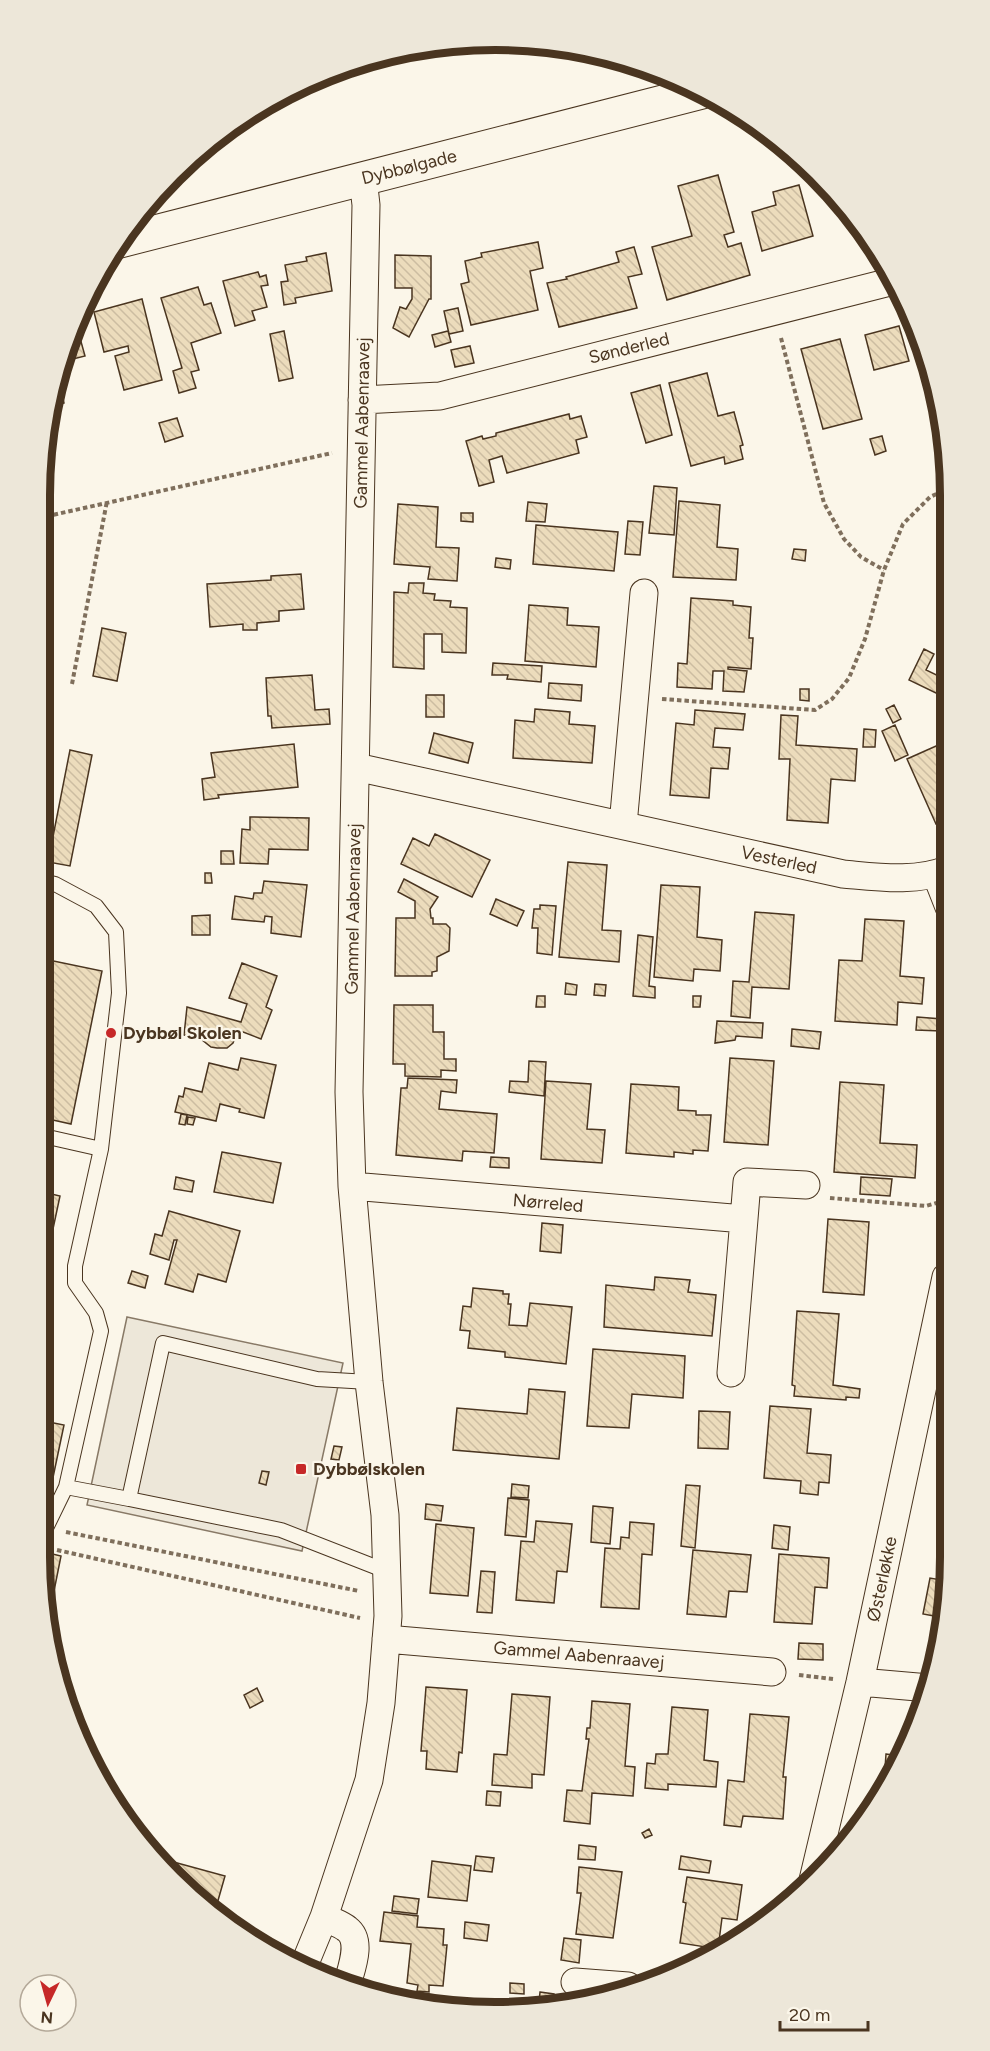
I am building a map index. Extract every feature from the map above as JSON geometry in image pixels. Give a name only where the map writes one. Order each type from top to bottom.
[{"type":"street","name":"Dybbølgade","points":[[132,238],[691,95]]},
{"type":"street","name":"Gammel Aabenraavej","points":[[306,1960],[324,1917],[369,1780],[381,1703],[387,1605],[385,1515],[369,1382],[352,1186],[349,1092],[366,205],[363,178]]},
{"type":"street","name":"Sønderled","points":[[362,400],[440,396],[887,283]]},
{"type":"street","points":[[623,825],[644,593]]},
{"type":"street","name":"Vesterled","points":[[356,767],[843,873],[890,878],[940,872]]},
{"type":"street","points":[[731,1373],[747,1182],[806,1185]]},
{"type":"street","name":"Nørreled","points":[[352,1186],[744,1219]]},
{"type":"street","name":"Østerløkke","points":[[817,1864],[860,1682],[940,1305]]},
{"type":"street","name":"Gammel Aabenraavej","points":[[387,1605],[772,1672]]},
{"type":"street","points":[[860,1682],[920,1687]]},
{"type":"street","points":[[324,1917],[346,1928],[353,1936],[355,1950],[349,1977]]},
{"type":"street","points":[[575,1982],[614,1985]]},
{"type":"lane","points":[[50,883],[96,906],[116,932],[119,993],[101,1149],[75,1266],[75,1283],[96,1313],[101,1331],[66,1487],[50,1519]]},
{"type":"lane","points":[[50,1137],[101,1149]]},
{"type":"lane","points":[[129,1498],[163,1343],[317,1379],[369,1382]]},
{"type":"lane","points":[[66,1487],[281,1530],[387,1605]]},
{"type":"path","points":[[774,311],[824,502],[844,539],[861,556],[884,570]]},
{"type":"path","points":[[50,515],[362,446]]},
{"type":"path","points":[[635,698],[815,710],[832,699],[849,678],[865,639],[884,570],[903,524],[930,497],[940,492]]},
{"type":"path","points":[[72,684],[107,501]]},
{"type":"path","points":[[806,1185],[824,1197],[926,1206],[940,1202]]},
{"type":"path","points":[[50,1534],[387,1605]]},
{"type":"path","points":[[51,1548],[367,1620],[387,1605]]},
{"type":"path","points":[[772,1672],[860,1682]]},
{"type":"shaded area","points":[[127,1317],[343,1363],[302,1551],[87,1505]]},
{"type":"building","points":[[718,175],[734,232],[724,235],[728,247],[741,243],[750,275],[667,300],[652,247],[692,236],[678,186]]},
{"type":"building","points":[[799,185],[813,236],[762,251],[752,212],[776,205],[773,192]]},
{"type":"building","points":[[538,242],[543,268],[530,271],[538,310],[471,325],[461,284],[469,282],[465,261],[482,257],[481,253]]},
{"type":"building","points":[[634,247],[642,274],[628,277],[637,308],[559,327],[547,283],[619,262],[616,252]]},
{"type":"building","points":[[326,253],[332,291],[295,298],[296,303],[284,305],[281,282],[288,281],[285,265],[307,261],[306,257]]},
{"type":"building","points":[[395,255],[431,256],[431,299],[409,337],[393,328],[400,307],[406,309],[412,299],[412,288],[395,288]]},
{"type":"building","points":[[258,272],[260,277],[266,275],[268,285],[261,286],[267,307],[252,311],[255,320],[235,326],[223,281]]},
{"type":"building","points":[[198,287],[204,305],[211,303],[221,333],[191,343],[199,370],[191,372],[196,388],[179,393],[173,371],[182,368],[161,298]]},
{"type":"building","points":[[142,299],[162,380],[124,390],[115,356],[129,352],[128,346],[104,352],[94,312]]},
{"type":"building","points":[[458,308],[463,331],[449,334],[444,311]]},
{"type":"building","points":[[899,326],[909,361],[874,370],[865,335]]},
{"type":"building","points":[[284,331],[293,378],[279,381],[270,334]]},
{"type":"building","points":[[448,331],[451,342],[435,347],[432,335]]},
{"type":"building","points":[[79,335],[85,356],[71,360]]},
{"type":"building","points":[[840,339],[862,419],[823,429],[801,349]]},
{"type":"building","points":[[470,346],[474,363],[455,367],[451,350]]},
{"type":"building","points":[[707,373],[718,416],[734,412],[743,445],[740,446],[743,459],[725,464],[724,457],[691,466],[669,383]]},
{"type":"building","points":[[660,385],[672,435],[646,443],[631,393]]},
{"type":"building","points":[[62,394],[64,403],[59,404]]},
{"type":"building","points":[[569,414],[570,419],[581,416],[587,437],[576,440],[579,453],[507,473],[502,456],[489,460],[494,482],[479,486],[466,441],[482,436],[483,439],[496,436],[496,433]]},
{"type":"building","points":[[177,418],[183,436],[165,442],[159,423]]},
{"type":"building","points":[[882,436],[886,451],[875,455],[870,439]]},
{"type":"building","points":[[654,486],[677,488],[674,535],[649,533]]},
{"type":"building","points":[[679,501],[720,505],[717,547],[738,549],[736,580],[673,577]]},
{"type":"building","points":[[528,502],[547,504],[545,522],[526,521]]},
{"type":"building","points":[[398,504],[438,507],[436,547],[459,548],[457,581],[428,579],[430,567],[394,564]]},
{"type":"building","points":[[461,513],[473,513],[473,522],[461,521]]},
{"type":"building","points":[[628,521],[643,522],[640,555],[625,554]]},
{"type":"building","points":[[536,525],[618,532],[614,571],[533,564]]},
{"type":"building","points":[[794,549],[806,550],[805,561],[792,559]]},
{"type":"building","points":[[496,558],[511,560],[510,569],[495,567]]},
{"type":"building","points":[[301,574],[304,609],[279,611],[279,621],[257,623],[257,630],[243,630],[243,624],[210,627],[207,584],[271,580],[271,576]]},
{"type":"building","points":[[409,583],[424,583],[423,593],[435,594],[434,600],[451,601],[450,607],[467,608],[466,653],[442,652],[442,634],[424,634],[424,669],[393,667],[394,592],[408,593]]},
{"type":"building","points":[[691,598],[733,601],[733,605],[751,607],[749,638],[753,638],[751,669],[728,667],[728,669],[747,671],[744,692],[723,691],[724,671],[713,671],[712,689],[677,687],[678,663],[687,664]]},
{"type":"building","points":[[529,605],[568,608],[567,625],[599,627],[596,667],[525,661]]},
{"type":"building","points":[[102,628],[126,633],[117,681],[93,676]]},
{"type":"building","points":[[924,649],[934,654],[926,670],[940,677],[938,694],[909,680]]},
{"type":"building","points":[[493,663],[542,666],[541,682],[507,679],[508,675],[492,675]]},
{"type":"building","points":[[312,675],[315,710],[329,709],[330,724],[272,728],[271,716],[268,716],[266,678]]},
{"type":"building","points":[[549,683],[582,685],[581,701],[548,698]]},
{"type":"building","points":[[800,689],[809,689],[809,701],[800,700]]},
{"type":"building","points":[[426,695],[444,695],[444,717],[426,717]]},
{"type":"building","points":[[894,705],[901,719],[893,723],[886,709]]},
{"type":"building","points":[[535,709],[570,712],[569,724],[595,726],[592,763],[513,758],[515,720],[534,722]]},
{"type":"building","points":[[695,710],[745,714],[743,730],[715,728],[713,747],[730,748],[728,769],[711,768],[709,798],[670,795],[676,723],[694,725]]},
{"type":"building","points":[[781,715],[798,716],[796,745],[857,749],[855,781],[831,779],[828,823],[787,820],[790,759],[779,759]]},
{"type":"building","points":[[895,725],[908,755],[895,761],[882,731]]},
{"type":"building","points":[[864,729],[876,730],[875,747],[863,747]]},
{"type":"building","points":[[434,733],[473,743],[468,763],[429,753]]},
{"type":"building","points":[[294,744],[298,787],[218,795],[219,798],[204,800],[202,779],[215,777],[211,753]]},
{"type":"building","points":[[940,744],[940,822],[936,824],[907,759]]},
{"type":"building","points":[[70,750],[92,755],[70,866],[50,862],[50,852]]},
{"type":"building","points":[[250,817],[309,818],[308,850],[269,849],[268,864],[240,863],[242,829],[250,830]]},
{"type":"building","points":[[435,834],[490,860],[472,897],[401,864],[413,838],[429,846]]},
{"type":"building","points":[[221,851],[233,851],[234,864],[221,864]]},
{"type":"building","points":[[568,862],[607,865],[602,930],[621,931],[619,962],[559,957]]},
{"type":"building","points":[[205,873],[211,873],[212,883],[205,883]]},
{"type":"building","points":[[404,879],[438,897],[430,909],[433,924],[446,924],[450,928],[449,951],[437,957],[437,971],[432,972],[432,976],[395,976],[396,918],[415,918],[415,901],[398,892]]},
{"type":"building","points":[[264,881],[307,885],[301,937],[271,933],[272,917],[265,916],[264,922],[232,919],[235,896],[253,899],[254,893],[262,893]]},
{"type":"building","points":[[661,885],[700,887],[697,937],[722,940],[720,971],[694,969],[693,981],[654,977]]},
{"type":"building","points":[[496,899],[524,911],[517,926],[490,914]]},
{"type":"building","points":[[540,905],[556,906],[552,955],[537,953],[538,928],[532,928],[534,909],[540,909]]},
{"type":"building","points":[[755,912],[794,915],[789,989],[752,987],[750,1018],[731,1016],[733,981],[749,982]]},
{"type":"building","points":[[210,915],[210,935],[192,935],[192,916]]},
{"type":"building","points":[[865,919],[904,921],[900,976],[924,978],[922,1004],[898,1002],[897,1025],[835,1021],[839,960],[862,961]]},
{"type":"building","points":[[638,935],[653,937],[649,986],[655,987],[655,998],[633,996]]},
{"type":"building","points":[[50,960],[102,971],[71,1124],[50,1119]]},
{"type":"building","points":[[242,963],[277,976],[266,1007],[272,1010],[261,1039],[238,1030],[233,1043],[227,1048],[217,1048],[211,1047],[202,1040],[184,1035],[187,1007],[241,1022],[247,1004],[229,998]]},
{"type":"building","points":[[566,983],[577,985],[576,995],[565,994]]},
{"type":"building","points":[[595,984],[606,985],[605,996],[594,995]]},
{"type":"building","points":[[537,996],[545,996],[545,1007],[536,1007]]},
{"type":"building","points":[[693,996],[701,996],[700,1007],[693,1007]]},
{"type":"building","points":[[394,1005],[433,1005],[433,1032],[444,1032],[444,1059],[456,1059],[456,1071],[441,1070],[441,1077],[405,1076],[405,1064],[393,1064]]},
{"type":"building","points":[[917,1017],[940,1019],[940,1031],[916,1030]]},
{"type":"building","points":[[717,1021],[763,1023],[762,1038],[736,1036],[735,1040],[715,1043]]},
{"type":"building","points":[[792,1029],[821,1032],[819,1049],[791,1046]]},
{"type":"building","points":[[241,1058],[276,1065],[264,1118],[239,1112],[240,1109],[220,1104],[216,1121],[175,1112],[179,1096],[183,1097],[185,1088],[202,1092],[209,1063],[238,1070]]},
{"type":"building","points":[[730,1058],[774,1061],[768,1145],[724,1142]]},
{"type":"building","points":[[529,1061],[546,1062],[544,1096],[509,1092],[510,1081],[528,1082]]},
{"type":"building","points":[[408,1078],[457,1080],[456,1093],[441,1091],[439,1109],[497,1114],[494,1153],[463,1151],[462,1161],[396,1155],[401,1088],[407,1088]]},
{"type":"building","points":[[546,1081],[591,1084],[587,1129],[605,1130],[602,1163],[541,1159]]},
{"type":"building","points":[[840,1082],[884,1085],[880,1143],[917,1145],[915,1178],[834,1172]]},
{"type":"building","points":[[631,1084],[679,1087],[678,1110],[696,1111],[696,1115],[711,1115],[708,1151],[693,1150],[693,1154],[674,1152],[674,1157],[626,1153]]},
{"type":"building","points":[[181,1114],[187,1115],[185,1125],[179,1124]]},
{"type":"building","points":[[188,1117],[195,1118],[193,1125],[187,1124]]},
{"type":"building","points":[[222,1152],[281,1163],[273,1203],[214,1192]]},
{"type":"building","points":[[491,1157],[509,1158],[509,1168],[490,1167]]},
{"type":"building","points":[[176,1177],[194,1181],[192,1192],[174,1189]]},
{"type":"building","points":[[861,1177],[892,1179],[890,1196],[860,1194]]},
{"type":"building","points":[[50,1194],[60,1196],[50,1243]]},
{"type":"building","points":[[169,1211],[240,1231],[226,1282],[198,1274],[193,1292],[165,1284],[177,1240],[174,1240],[169,1260],[150,1254],[155,1234],[162,1236]]},
{"type":"building","points":[[828,1219],[869,1222],[864,1295],[823,1292]]},
{"type":"building","points":[[542,1223],[563,1225],[561,1253],[540,1251]]},
{"type":"building","points":[[132,1271],[148,1276],[145,1288],[128,1283]]},
{"type":"building","points":[[655,1277],[690,1280],[688,1292],[716,1295],[712,1336],[604,1327],[606,1285],[654,1290]]},
{"type":"building","points":[[473,1288],[503,1291],[503,1294],[509,1294],[508,1304],[511,1304],[509,1325],[527,1326],[530,1303],[572,1307],[566,1364],[505,1357],[505,1352],[468,1348],[470,1331],[460,1330],[463,1306],[471,1307]]},
{"type":"building","points":[[797,1311],[839,1314],[833,1385],[860,1389],[859,1398],[846,1397],[846,1400],[794,1396],[795,1386],[792,1385]]},
{"type":"building","points":[[593,1349],[685,1356],[683,1398],[632,1394],[629,1428],[587,1426]]},
{"type":"building","points":[[529,1389],[565,1392],[559,1459],[453,1450],[457,1408],[527,1414]]},
{"type":"building","points":[[770,1406],[811,1409],[807,1453],[831,1455],[829,1483],[819,1482],[818,1495],[800,1493],[801,1481],[764,1478]]},
{"type":"building","points":[[699,1411],[730,1412],[728,1449],[698,1448]]},
{"type":"building","points":[[50,1422],[64,1425],[50,1487]]},
{"type":"building","points":[[334,1446],[342,1447],[339,1460],[331,1459]]},
{"type":"building","points":[[262,1471],[269,1472],[266,1485],[259,1483]]},
{"type":"building","points":[[512,1484],[529,1486],[528,1498],[511,1497]]},
{"type":"building","points":[[686,1485],[700,1486],[695,1548],[681,1546]]},
{"type":"building","points":[[508,1498],[529,1500],[526,1537],[505,1535]]},
{"type":"building","points":[[426,1504],[443,1506],[441,1521],[425,1519]]},
{"type":"building","points":[[593,1506],[613,1508],[610,1544],[591,1542]]},
{"type":"building","points":[[536,1521],[572,1524],[567,1572],[557,1571],[554,1603],[516,1600],[521,1541],[534,1542]]},
{"type":"building","points":[[630,1522],[654,1524],[652,1555],[642,1554],[639,1609],[601,1607],[605,1548],[620,1549],[621,1537],[629,1538]]},
{"type":"building","points":[[436,1524],[474,1528],[468,1596],[430,1593]]},
{"type":"building","points":[[774,1525],[790,1527],[788,1550],[772,1548]]},
{"type":"building","points":[[693,1550],[751,1555],[747,1592],[729,1591],[726,1617],[687,1614]]},
{"type":"building","points":[[50,1553],[61,1556],[52,1602]]},
{"type":"building","points":[[779,1554],[829,1558],[827,1588],[815,1587],[812,1624],[774,1622]]},
{"type":"building","points":[[481,1571],[495,1572],[492,1613],[477,1612]]},
{"type":"building","points":[[930,1578],[940,1580],[937,1616],[923,1614]]},
{"type":"building","points":[[799,1643],[823,1644],[823,1660],[798,1659]]},
{"type":"building","points":[[426,1687],[467,1690],[462,1753],[459,1752],[457,1772],[426,1769],[427,1751],[421,1751]]},
{"type":"building","points":[[257,1688],[263,1701],[250,1708],[244,1695]]},
{"type":"building","points":[[512,1694],[550,1697],[544,1775],[532,1774],[532,1788],[492,1785],[494,1754],[507,1755]]},
{"type":"building","points":[[592,1701],[630,1704],[625,1766],[635,1767],[633,1796],[592,1793],[590,1824],[564,1821],[567,1790],[582,1791],[589,1739],[586,1739],[587,1728],[590,1728]]},
{"type":"building","points":[[672,1707],[708,1710],[704,1760],[718,1762],[716,1787],[668,1784],[668,1790],[645,1788],[647,1763],[655,1764],[656,1754],[668,1754]]},
{"type":"building","points":[[750,1714],[789,1717],[783,1777],[786,1777],[783,1819],[743,1816],[741,1827],[724,1825],[728,1780],[744,1782]]},
{"type":"building","points":[[886,1754],[894,1755],[885,1772]]},
{"type":"building","points":[[487,1791],[501,1792],[500,1806],[486,1805]]},
{"type":"building","points":[[649,1829],[652,1835],[645,1838],[642,1833]]},
{"type":"building","points":[[579,1845],[596,1847],[595,1860],[578,1859]]},
{"type":"building","points":[[476,1856],[494,1858],[492,1872],[474,1870]]},
{"type":"building","points":[[681,1856],[711,1861],[709,1873],[679,1869]]},
{"type":"building","points":[[171,1861],[225,1876],[217,1904]]},
{"type":"building","points":[[432,1861],[471,1866],[467,1901],[428,1897]]},
{"type":"building","points":[[579,1867],[622,1872],[613,1938],[576,1934],[581,1893],[577,1893]]},
{"type":"building","points":[[687,1877],[742,1885],[737,1920],[722,1918],[719,1941],[708,1947],[680,1943],[686,1903],[683,1902]]},
{"type":"building","points":[[394,1896],[419,1899],[417,1914],[392,1911]]},
{"type":"building","points":[[384,1912],[418,1916],[417,1927],[444,1929],[443,1945],[447,1945],[443,1986],[429,1985],[429,1992],[417,1991],[418,1985],[407,1983],[411,1944],[380,1941]]},
{"type":"building","points":[[465,1922],[489,1925],[487,1941],[464,1938]]},
{"type":"building","points":[[564,1938],[581,1940],[579,1963],[561,1960]]},
{"type":"building","points":[[510,1983],[524,1984],[524,1994],[510,1993]]},
{"type":"building","points":[[540,1992],[554,1994],[554,1998],[539,1999]]},
{"type":"place","name":"Dybbøl Skolen","points":[[111,1033]]},
{"type":"place","name":"Dybbølskolen","points":[[301,1469]]}]
